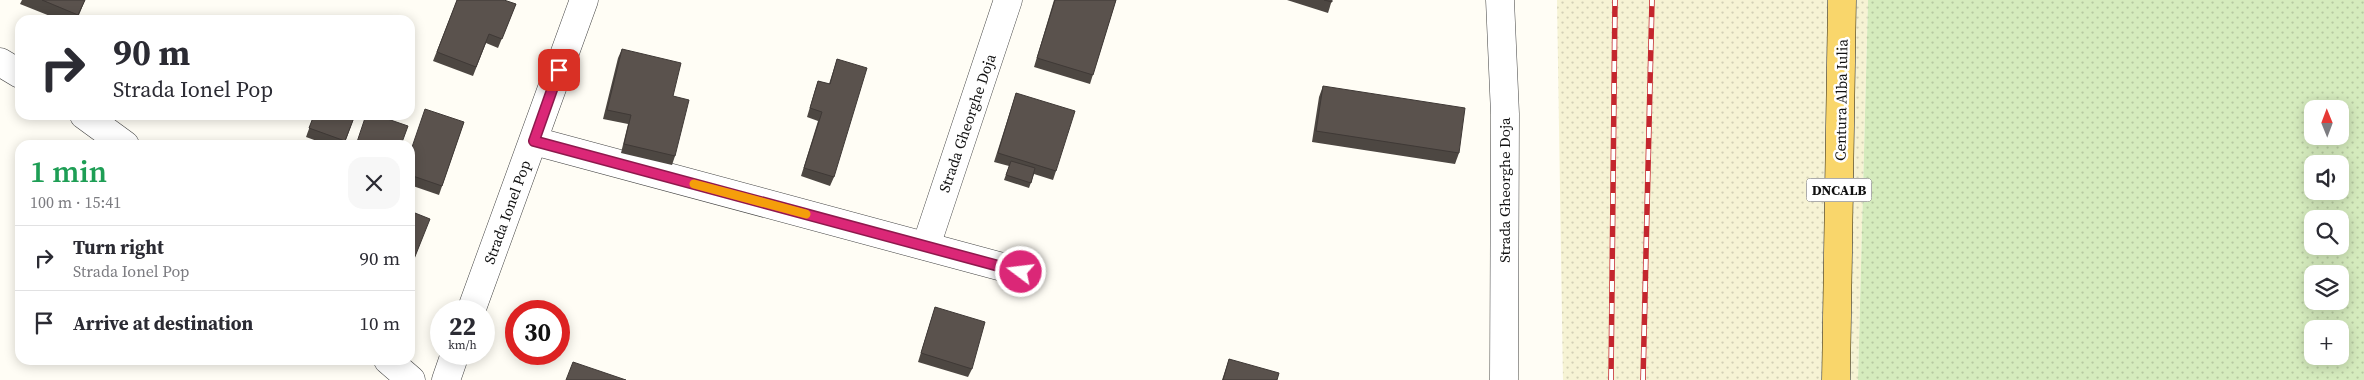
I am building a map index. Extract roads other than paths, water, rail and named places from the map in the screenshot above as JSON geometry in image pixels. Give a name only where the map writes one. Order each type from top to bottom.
[{"type":"main road","name":"Centura Alba Iulia","points":[[1836,380],[1842,0]]},
{"type":"street","name":"Strada Ionel Pop","points":[[475,300],[584,0]]},
{"type":"street","name":"Strada Gheorghe Doja","points":[[926,246],[1008,0]]},
{"type":"street","name":"Strada Gheorghe Doja","points":[[1500,0],[1505,114],[1504,380]]},
{"type":"street","points":[[0,62],[15,71]]},
{"type":"street","points":[[91,120],[118,140]]},
{"type":"street","points":[[534,141],[1021,272]]},
{"type":"street","points":[[394,365],[411,380]]},
{"type":"street","points":[[446,380],[451,365]]},
{"type":"railway","points":[[1611,380],[1615,0]]},
{"type":"railway","points":[[1643,380],[1652,0]]}]
